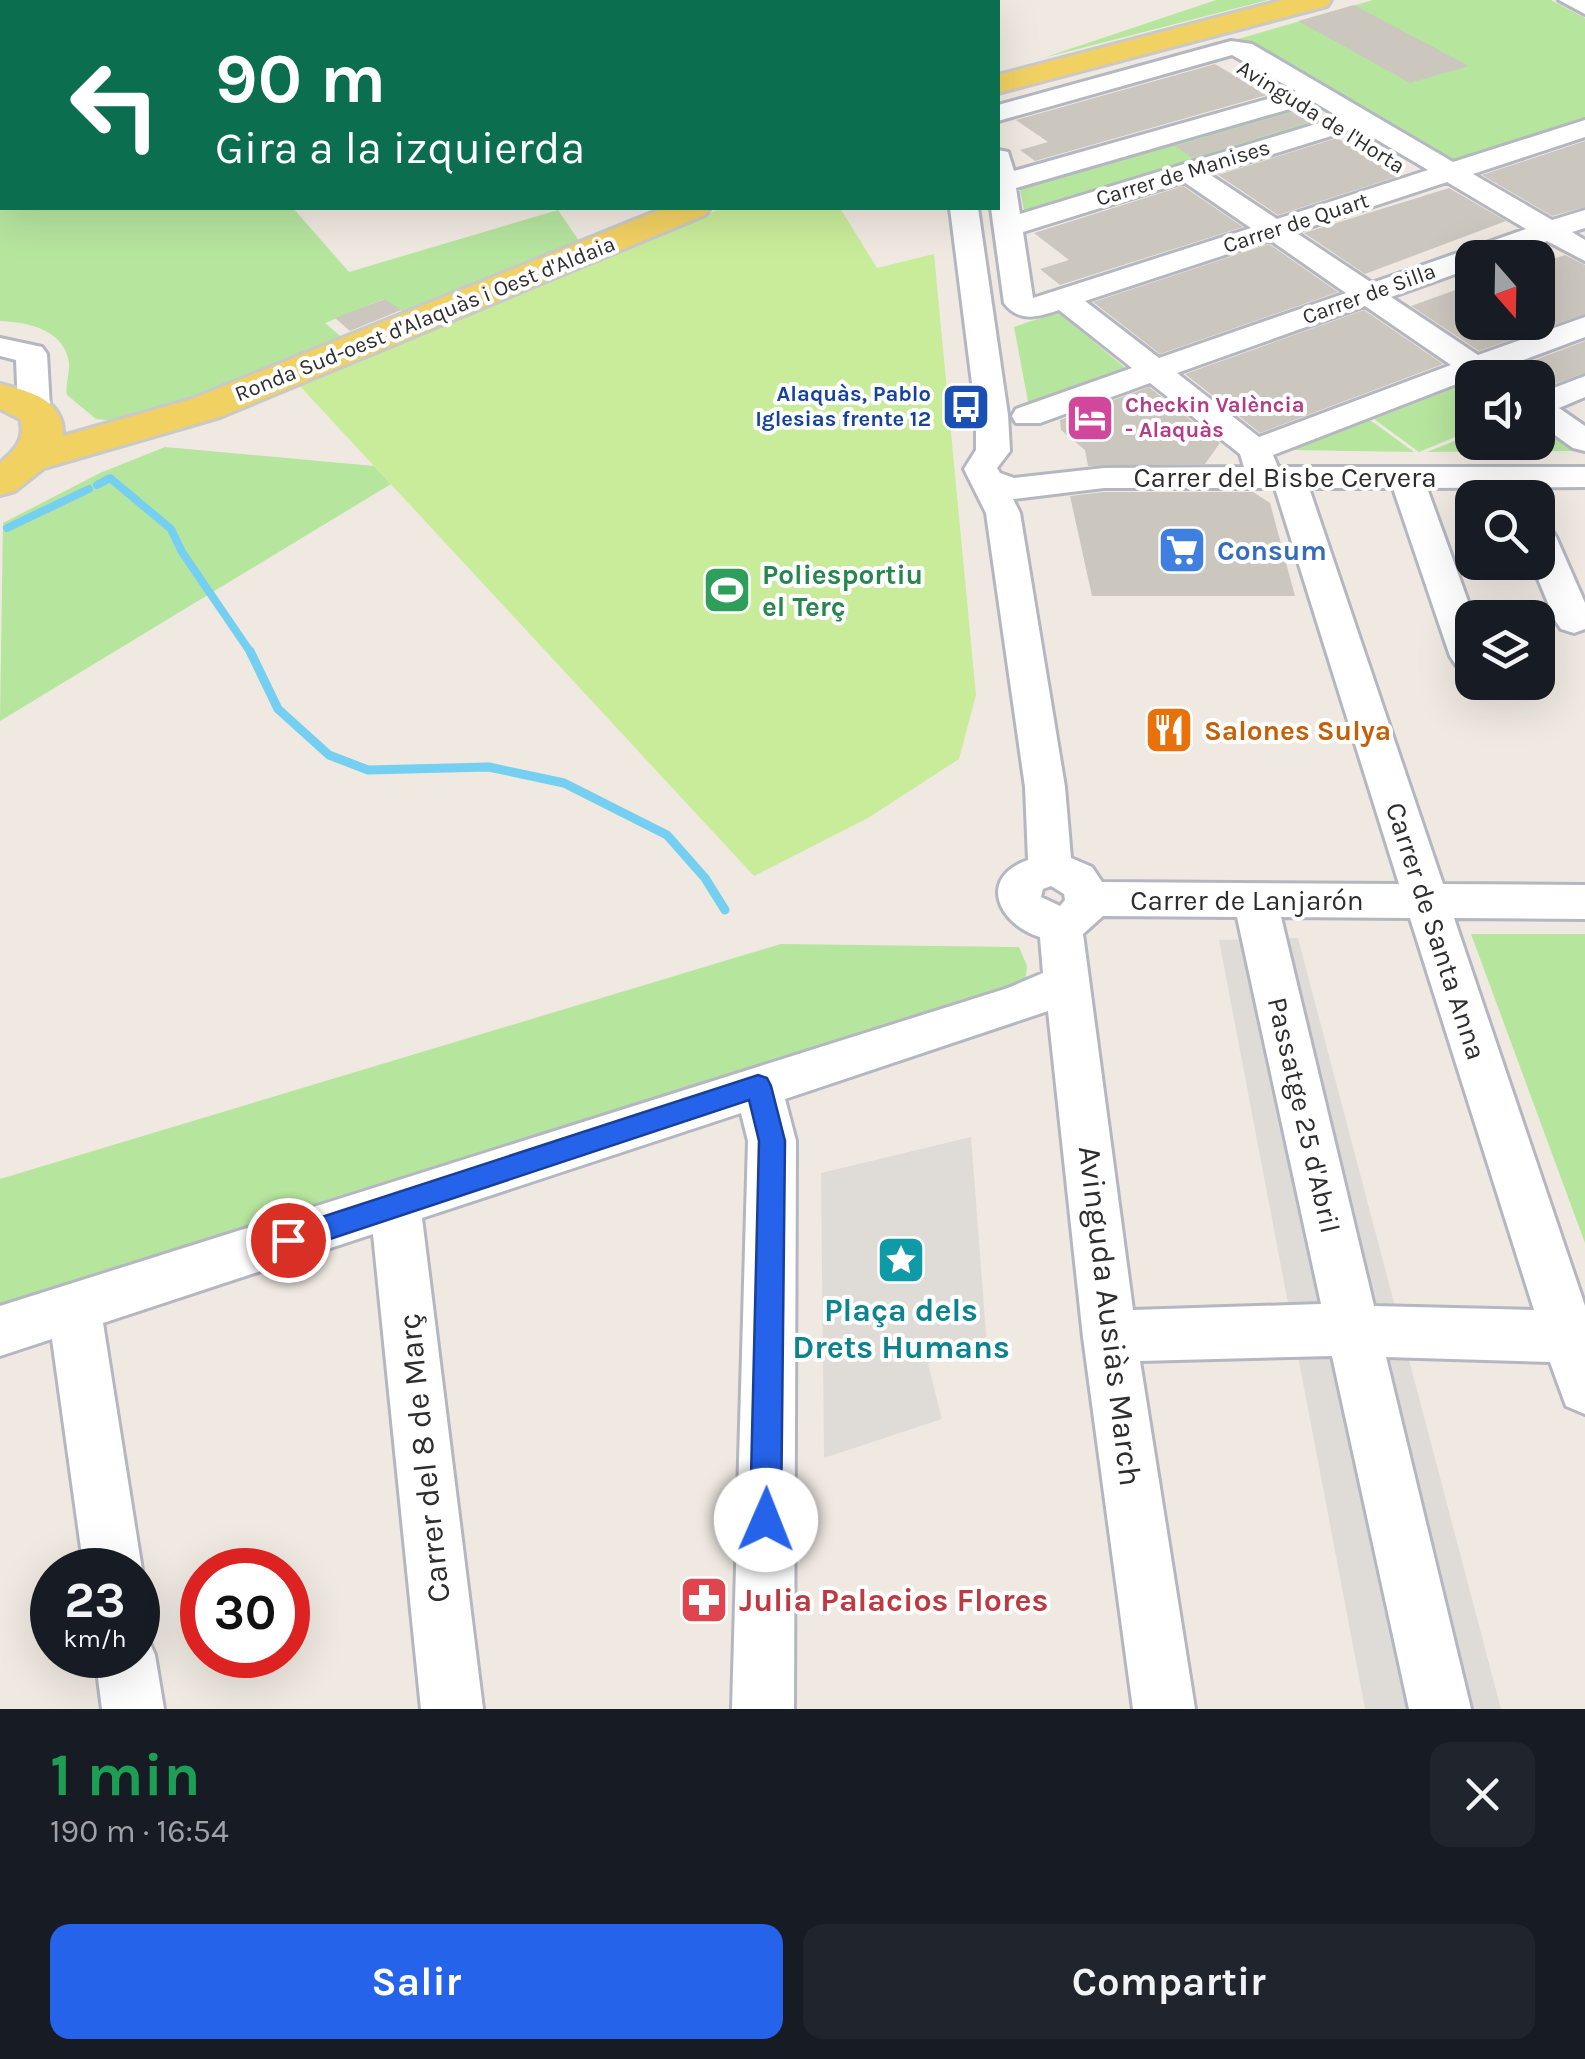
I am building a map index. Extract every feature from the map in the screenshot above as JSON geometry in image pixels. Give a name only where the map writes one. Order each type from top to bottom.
[{"type":"main road","points":[[1000,84],[1066,80],[1318,0]]},
{"type":"main road","points":[[1000,68],[1066,80]]},
{"type":"main road","name":"Ronda Sud-oest d'Alaquàs i Oest d'Aldaia","points":[[21,418],[154,424],[291,376],[688,210]]},
{"type":"street","points":[[1571,0],[1585,7]]},
{"type":"street","name":"Avinguda de l'Horta","points":[[1066,80],[1216,52],[1304,97],[1535,235],[1585,276]]},
{"type":"street","points":[[1000,112],[1066,80],[1097,109]]},
{"type":"street","name":"Carrer de Manises","points":[[1000,170],[1146,142],[1304,97]]},
{"type":"street","name":"Carrer de Manises","points":[[1008,228],[1347,122]]},
{"type":"street","points":[[1123,126],[1146,142]]},
{"type":"street","name":"Carrer de Quart","points":[[1008,228],[1020,306],[1031,309],[1585,128]]},
{"type":"street","points":[[1000,170],[1008,228]]},
{"type":"street","points":[[1188,172],[1465,360]]},
{"type":"street","points":[[964,210],[992,415],[1007,467],[1004,532],[1045,787],[1050,868],[1032,872],[1020,882],[1018,897],[1035,918],[1074,911]]},
{"type":"street","name":"Carrer de Silla","points":[[1028,416],[1585,218]]},
{"type":"street","name":"Avinguda de l'Horta","points":[[1535,235],[1585,252]]},
{"type":"street","points":[[1064,299],[1146,373],[1259,458],[1455,383]]},
{"type":"street","points":[[1510,360],[1585,326]]},
{"type":"street","points":[[0,347],[31,354],[21,418]]},
{"type":"street","points":[[1555,399],[1585,386]]},
{"type":"street","points":[[1555,419],[1585,441]]},
{"type":"street","name":"Carrer del Bisbe Cervera","points":[[1007,467],[1104,478],[1259,458],[1455,481]]},
{"type":"street","name":"Carrer de Santa Anna","points":[[1259,458],[1426,901],[1585,1387]]},
{"type":"street","points":[[1406,476],[1455,616]]},
{"type":"street","name":"Carrer del Bisbe Cervera","points":[[1555,481],[1585,477]]},
{"type":"street","points":[[1555,576],[1574,620]]},
{"type":"street","name":"Carrer de Lanjarón","points":[[1074,911],[1255,900],[1585,902]]},
{"type":"street","name":"Passatge 25 d'Abril","points":[[1255,900],[1440,1709]]},
{"type":"street","name":"Avinguda Ausiàs March","points":[[1074,911],[1068,982],[1110,1337],[1164,1709]]},
{"type":"street","points":[[0,1331],[1020,1003],[1068,982]]},
{"type":"street","points":[[758,1086],[772,1141],[763,1709]]},
{"type":"street","name":"Carrer del 8 de Març","points":[[395,1206],[452,1709]]},
{"type":"street","points":[[74,1308],[110,1548]]},
{"type":"street","points":[[1110,1337],[1293,1330],[1569,1337]]},
{"type":"street","points":[[129,1678],[134,1709]]},
{"type":"green space","points":[[1216,0],[1268,0],[1043,58]]},
{"type":"green space","points":[[1373,0],[1551,0],[1585,18],[1585,119],[1451,163],[1238,39]]},
{"type":"green space","points":[[1283,107],[1315,125],[1025,216],[1019,184]]},
{"type":"green space","points":[[0,210],[295,210],[349,272],[558,210],[584,248],[415,320],[384,299],[325,323],[346,341],[186,405],[122,420],[96,419],[67,395],[69,363],[53,335],[22,323],[0,321]]},
{"type":"green space","name":"Poliesportiu el Terç","points":[[717,210],[841,210],[877,268],[934,254],[976,695],[959,759],[868,818],[754,876],[298,384]]},
{"type":"green space","points":[[1058,312],[1129,371],[1029,407],[1014,327]]},
{"type":"green space","points":[[1455,388],[1455,437],[1419,452],[1374,419]]},
{"type":"green space","points":[[1370,420],[1414,452],[1291,450]]},
{"type":"green space","points":[[1555,437],[1576,451],[1555,451]]},
{"type":"green space","points":[[1455,441],[1455,452],[1427,452]]},
{"type":"green space","points":[[165,447],[374,466],[391,484],[0,721],[3,523],[100,473]]},
{"type":"green space","points":[[1471,934],[1585,934],[1585,1243]]},
{"type":"green space","points":[[781,944],[1019,947],[1027,966],[1024,993],[0,1331],[0,1179]]},
{"type":"shaded area","points":[[1298,938],[1501,1709],[1365,1709],[1219,940]]},
{"type":"shaded area","name":"Plaça dels Drets Humans","points":[[971,1137],[987,1346],[928,1363],[942,1419],[824,1458],[821,1173]]},
{"type":"building","points":[[1354,5],[1469,66],[1410,83],[1298,21]]},
{"type":"building","points":[[1215,64],[1267,95],[1035,161],[1020,150],[1048,142],[1016,120]]},
{"type":"building","points":[[1292,112],[1309,122],[1192,158],[1175,146]]},
{"type":"building","points":[[1337,138],[1399,176],[1278,215],[1218,175]]},
{"type":"building","points":[[1585,141],[1585,207],[1552,216],[1482,175]]},
{"type":"building","points":[[1183,186],[1243,227],[1060,285],[1040,269],[1069,260],[1034,233]]},
{"type":"building","points":[[1449,188],[1506,221],[1365,274],[1304,233]]},
{"type":"building","points":[[1269,244],[1338,292],[1160,354],[1093,302]]},
{"type":"building","points":[[1565,255],[1585,265],[1585,314],[1555,324],[1555,258]]},
{"type":"building","points":[[1455,290],[1455,335],[1411,306]]},
{"type":"building","points":[[385,299],[401,310],[350,331],[335,318]]},
{"type":"building","points":[[1364,310],[1443,364],[1260,433],[1185,374]]},
{"type":"building","points":[[1462,340],[1511,340],[1479,351]]},
{"type":"building","points":[[1585,341],[1585,373],[1555,384],[1555,360],[1535,360]]},
{"type":"building","name":"Checkin València - Alaquàs","points":[[1149,387],[1220,443],[1205,464],[1088,466],[1085,450],[1061,430],[1060,420]]},
{"type":"building","name":"Consum","points":[[1104,492],[1253,492],[1270,503],[1295,596],[1092,596],[1070,496]]},
{"type":"waterway","points":[[97,485],[110,478],[171,529],[182,552],[251,653]]},
{"type":"waterway","points":[[7,528],[89,489]]},
{"type":"waterway","points":[[251,653],[278,709],[329,755],[368,770],[489,767],[564,783],[667,835],[705,878],[725,910]]},
{"type":"place","name":"Alaquàs, Pablo Iglesias frente 12","points":[[966,407]]},
{"type":"place","name":"Checkin València - Alaquàs","points":[[1090,418]]},
{"type":"place","name":"Consum","points":[[1182,550]]},
{"type":"place","name":"Poliesportiu el Terç","points":[[727,590]]},
{"type":"place","name":"Salones Sulya","points":[[1169,730]]},
{"type":"place","name":"Plaça dels Drets Humans","points":[[901,1260]]},
{"type":"place","name":"Julia Palacios Flores","points":[[704,1600]]},
{"type":"route","points":[[288,1240],[758,1086],[772,1141],[766,1520]]}]
